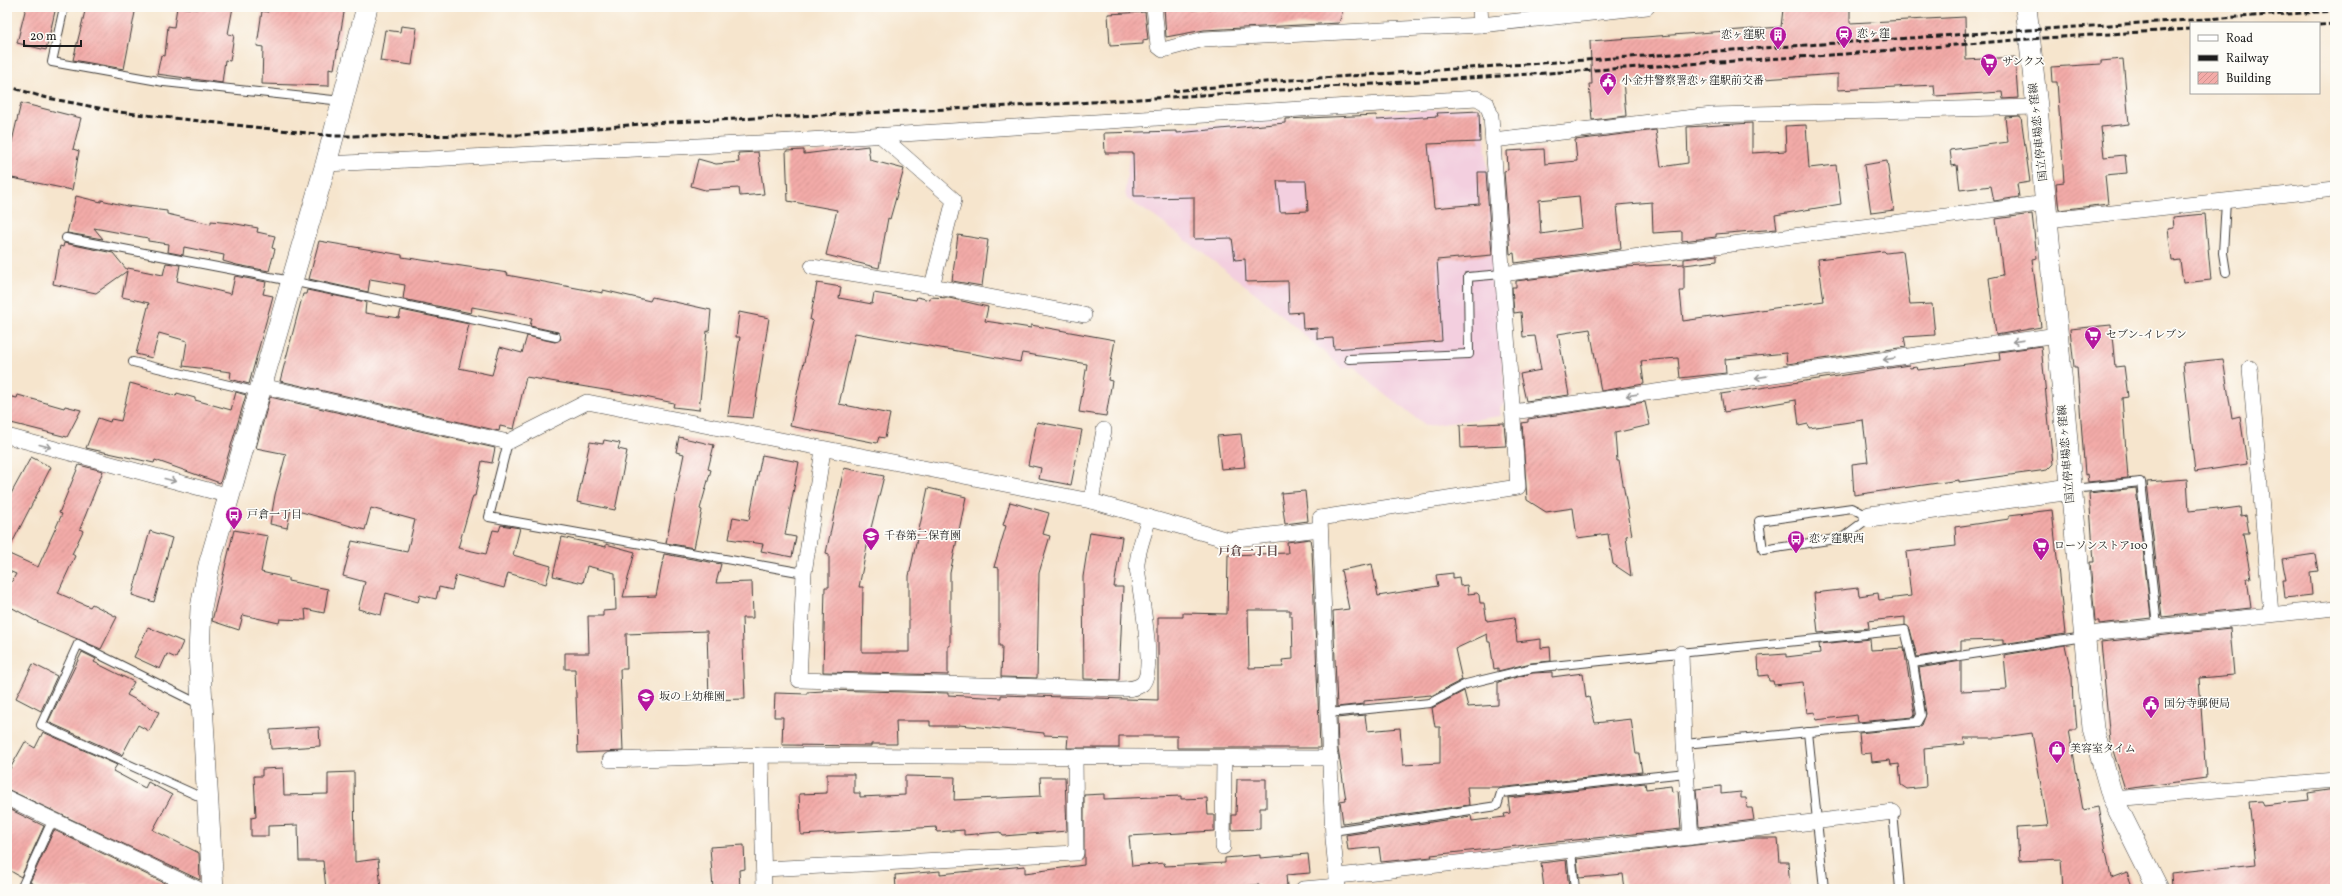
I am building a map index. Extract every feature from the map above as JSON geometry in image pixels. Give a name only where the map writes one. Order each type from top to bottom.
[{"type":"street","points":[[213,889],[201,705],[199,653],[201,608],[209,565],[326,164],[368,7]]},
{"type":"street","points":[[1154,7],[1158,46],[1163,50],[1204,39],[1482,25],[1647,7]]},
{"type":"street","points":[[1480,7],[1482,25]]},
{"type":"street","name":"国立停車場恋ヶ窪線","points":[[2026,7],[2028,39],[2038,107],[2070,489],[2093,729],[2113,799],[2158,889]]},
{"type":"street","points":[[326,164],[522,156],[1477,98],[1487,104],[1491,116],[1493,140],[1518,486],[1320,518],[1333,831],[1338,884]]},
{"type":"street","points":[[1493,140],[1712,115],[2038,107]]},
{"type":"street","points":[[880,135],[954,200],[932,286]]},
{"type":"street","points":[[1502,274],[2046,211],[2226,201],[2335,189]]},
{"type":"street","points":[[812,267],[932,286],[1084,315]]},
{"type":"street","points":[[1513,412],[2057,335]]},
{"type":"street","points":[[2250,368],[2270,614]]},
{"type":"street","points":[[261,389],[508,442],[587,402],[823,450],[1091,501],[1228,540],[1320,529]]},
{"type":"street","points":[[1091,501],[1104,430]]},
{"type":"street","points":[[7,436],[230,496]]},
{"type":"street","points":[[823,450],[804,573],[799,680],[1121,689],[1136,688],[1143,684],[1146,676],[1147,635],[1137,565],[1149,517]]},
{"type":"street","points":[[1870,517],[2070,489]]},
{"type":"street","points":[[2084,637],[2098,633],[2157,626],[2335,608]]},
{"type":"street","points":[[1681,652],[1684,744],[1691,837]]},
{"type":"street","points":[[610,760],[761,754],[1331,758]]},
{"type":"street","points":[[761,754],[764,889]]},
{"type":"street","points":[[764,869],[1076,853],[1076,756]]},
{"type":"street","points":[[1223,847],[1224,758]]},
{"type":"street","points":[[2113,799],[2335,780]]},
{"type":"street","points":[[7,798],[198,889]]},
{"type":"street","points":[[1304,889],[1571,851],[1893,812]]},
{"type":"lane","points":[[64,7],[52,62],[164,82],[343,101]]},
{"type":"lane","points":[[2226,201],[2223,253],[2226,272]]},
{"type":"lane","points":[[66,238],[291,281],[556,337]]},
{"type":"lane","points":[[1349,359],[1469,354],[1468,277],[1502,274]]},
{"type":"lane","points":[[133,362],[261,389]]},
{"type":"lane","points":[[508,442],[489,517],[804,573]]},
{"type":"lane","points":[[2070,489],[2140,482],[2157,626]]},
{"type":"lane","points":[[1852,508],[1870,517],[1842,538],[1763,550],[1758,521],[1852,508]]},
{"type":"lane","points":[[1328,713],[1430,703],[1466,684],[1532,668],[1905,630],[1913,663],[1921,715],[1917,722],[1684,744]]},
{"type":"lane","points":[[1913,663],[2084,637]]},
{"type":"lane","points":[[201,705],[78,644],[41,725],[208,800]]},
{"type":"lane","points":[[1808,732],[1824,889]]},
{"type":"lane","points":[[1333,831],[1497,806],[1501,793],[1686,773]]},
{"type":"lane","points":[[1893,812],[1900,889]]},
{"type":"lane","points":[[21,889],[53,819]]},
{"type":"lane","points":[[1571,851],[1575,889]]},
{"type":"shaded area","points":[[1477,107],[1483,113],[1506,403],[1500,407],[1501,416],[1427,426],[1381,391],[1355,367],[1343,369],[1258,295],[1155,217],[1127,199],[1125,192],[1132,130]]},
{"type":"building","points":[[26,7],[56,7],[46,50],[17,43]]},
{"type":"building","points":[[86,7],[136,7],[124,69],[73,60]]},
{"type":"building","points":[[177,7],[197,9],[198,7],[233,7],[228,34],[234,35],[230,61],[225,60],[222,83],[157,74],[161,55],[165,56],[168,26],[174,27]]},
{"type":"building","points":[[269,7],[345,7],[334,69],[329,68],[329,86],[262,84],[263,47],[257,46],[262,11],[268,12]]},
{"type":"building","points":[[1164,7],[1192,7],[1192,10],[1247,7],[1344,7],[1339,23],[1204,30],[1166,37]]},
{"type":"building","name":"恋ヶ窪駅","points":[[1850,7],[1850,23],[1965,17],[1966,60],[2015,57],[2018,98],[2003,99],[2002,92],[1935,96],[1934,85],[1838,90],[1838,74],[1674,85],[1674,77],[1623,80],[1626,116],[1592,120],[1589,84],[1592,84],[1590,41],[1781,27],[1783,9]]},
{"type":"building","points":[[1145,12],[1148,39],[1143,40],[1143,44],[1110,46],[1108,14]]},
{"type":"building","points":[[401,26],[417,28],[412,65],[380,61],[385,30],[400,32]]},
{"type":"building","points":[[2123,59],[2129,124],[2101,127],[2104,157],[2125,155],[2127,173],[2105,175],[2108,204],[2059,210],[2056,183],[2064,182],[2057,82],[2052,82],[2051,67],[2101,64],[2101,61]]},
{"type":"building","points":[[21,103],[81,118],[73,149],[79,151],[72,190],[7,177],[11,154],[9,154]]},
{"type":"building","points":[[1479,111],[1480,142],[1428,144],[1434,208],[1479,204],[1478,172],[1486,172],[1492,255],[1437,260],[1442,341],[1334,349],[1333,338],[1317,339],[1317,328],[1303,329],[1302,312],[1289,313],[1288,281],[1246,282],[1245,259],[1235,260],[1232,238],[1194,239],[1194,197],[1147,198],[1143,196],[1134,196],[1133,153],[1105,153],[1104,133],[1177,131],[1177,133],[1285,123],[1285,119],[1376,115],[1377,120],[1438,116],[1437,113]],"holes":[[[1277,181],[1306,181],[1308,211],[1280,212]]]},
{"type":"building","points":[[2005,117],[2021,117],[2030,182],[2017,184],[2019,197],[1994,201],[1991,186],[1960,190],[1957,165],[1952,166],[1950,150],[2008,142]]},
{"type":"building","points":[[1752,123],[1752,153],[1786,151],[1785,126],[1806,125],[1809,168],[1836,165],[1841,204],[1775,215],[1777,229],[1716,234],[1716,237],[1682,241],[1682,231],[1653,233],[1652,202],[1617,205],[1621,249],[1515,263],[1514,253],[1510,254],[1504,171],[1508,170],[1507,151],[1544,149],[1545,164],[1577,161],[1575,140],[1656,130],[1661,167],[1688,163],[1687,127]],"holes":[[[1579,196],[1582,228],[1541,234],[1539,200]]]},
{"type":"building","points":[[868,146],[870,160],[904,169],[890,219],[888,218],[879,268],[826,255],[837,210],[788,201],[786,151],[804,150],[804,154]]},
{"type":"building","points":[[758,152],[764,194],[740,196],[739,188],[705,190],[691,186],[698,159],[716,164],[739,162],[738,153]]},
{"type":"building","points":[[1887,161],[1894,210],[1871,213],[1864,165]]},
{"type":"building","points":[[76,196],[101,202],[101,200],[127,206],[167,211],[167,214],[211,224],[211,221],[258,228],[257,232],[275,236],[272,248],[275,249],[269,271],[223,261],[224,255],[184,247],[183,255],[168,252],[169,244],[148,241],[148,238],[94,228],[103,239],[67,233]]},
{"type":"building","points":[[2032,214],[2037,258],[2032,259],[2041,327],[1996,335],[1989,278],[2003,275],[1996,219]]},
{"type":"building","points":[[2205,214],[2211,280],[2183,283],[2180,260],[2172,261],[2168,229],[2174,228],[2173,217]]},
{"type":"building","points":[[958,235],[988,240],[982,286],[952,281]]},
{"type":"building","points":[[319,241],[402,255],[402,257],[508,273],[507,275],[603,293],[603,290],[650,301],[652,297],[711,310],[709,332],[707,331],[699,410],[673,407],[674,403],[635,395],[526,377],[514,429],[500,426],[499,431],[280,381],[303,294],[306,294],[307,290],[366,302],[365,313],[399,318],[401,310],[469,324],[459,368],[492,375],[500,347],[522,353],[527,336],[555,342],[561,339],[558,332],[530,326],[532,318],[472,307],[471,313],[403,299],[405,285],[370,279],[368,292],[309,279]]},
{"type":"building","points":[[64,243],[113,253],[127,270],[128,268],[163,275],[166,263],[180,265],[177,281],[231,294],[235,276],[266,282],[263,294],[273,296],[249,384],[230,379],[231,372],[183,366],[187,341],[159,333],[152,358],[136,354],[149,303],[122,297],[127,271],[96,293],[53,284],[60,246],[63,247]]},
{"type":"building","points":[[1884,251],[1886,253],[1903,251],[1910,305],[1932,304],[1935,335],[1904,337],[1906,347],[1787,364],[1786,353],[1725,359],[1726,373],[1680,378],[1678,358],[1641,361],[1644,384],[1601,391],[1590,329],[1558,334],[1569,395],[1526,401],[1520,374],[1541,370],[1535,336],[1523,337],[1521,312],[1514,313],[1512,287],[1516,287],[1516,281],[1624,267],[1684,264],[1684,259],[1717,255],[1717,261],[1684,265],[1684,291],[1680,291],[1683,321],[1824,301],[1818,259]]},
{"type":"building","points":[[817,283],[841,287],[839,298],[872,304],[874,293],[916,300],[917,297],[930,300],[930,297],[949,298],[988,307],[985,321],[1031,328],[1031,325],[1115,340],[1108,380],[1112,381],[1106,416],[1079,412],[1087,364],[1022,353],[1020,362],[855,333],[839,404],[890,414],[885,438],[879,437],[877,443],[790,426],[813,321],[810,320]]},
{"type":"building","points":[[739,312],[769,318],[753,418],[728,416],[740,337],[736,337]]},
{"type":"building","points":[[2111,325],[2115,367],[2124,366],[2128,397],[2122,398],[2128,478],[2088,482],[2087,474],[2085,475],[2077,367],[2074,367],[2070,329]]},
{"type":"building","points":[[2041,346],[2053,464],[2047,470],[1959,482],[1959,480],[1854,495],[1852,464],[1868,462],[1863,420],[1809,428],[1808,424],[1799,426],[1796,400],[1724,412],[1721,394],[1909,365],[1910,368],[1917,367],[1918,370],[2000,360],[1999,352]]},
{"type":"building","points":[[2223,359],[2232,418],[2240,416],[2247,464],[2195,472],[2183,363]]},
{"type":"building","points":[[130,383],[176,396],[177,393],[195,398],[195,400],[231,410],[236,392],[246,395],[220,483],[155,460],[154,463],[86,448],[98,418],[110,422],[111,419],[121,421]]},
{"type":"building","points":[[18,395],[64,408],[65,406],[81,410],[67,437],[7,422],[7,396],[17,398]]},
{"type":"building","points":[[270,397],[495,448],[492,463],[482,461],[475,496],[473,496],[458,548],[486,554],[493,530],[499,531],[501,525],[520,528],[513,555],[551,566],[546,584],[508,573],[504,588],[456,575],[452,590],[439,587],[436,599],[420,595],[418,602],[386,593],[381,615],[358,609],[365,582],[343,576],[352,541],[407,552],[415,520],[371,508],[365,530],[291,509],[287,528],[270,524],[275,495],[286,454],[256,448]]},
{"type":"building","points":[[1645,402],[1650,425],[1615,433],[1617,461],[1619,461],[1632,535],[1626,536],[1631,576],[1613,564],[1608,534],[1577,538],[1573,508],[1546,512],[1527,500],[1522,423],[1528,422],[1528,419]]},
{"type":"building","points":[[1037,422],[1082,430],[1071,485],[1039,479],[1041,468],[1028,465]]},
{"type":"building","points":[[1504,423],[1506,446],[1461,448],[1460,425]]},
{"type":"building","points":[[1241,434],[1245,467],[1221,469],[1217,436]]},
{"type":"building","points":[[679,437],[714,445],[708,469],[711,470],[700,509],[702,510],[694,548],[666,543],[684,454],[676,452]]},
{"type":"building","points":[[604,440],[620,443],[618,449],[627,451],[615,510],[577,502],[590,442],[603,444]]},
{"type":"building","points":[[762,455],[799,462],[785,535],[796,537],[792,557],[761,551],[763,544],[729,539],[733,517],[749,520]]},
{"type":"building","points":[[31,457],[51,467],[7,553],[7,501]]},
{"type":"building","points":[[79,465],[103,471],[80,529],[83,531],[72,554],[75,556],[58,593],[90,607],[92,604],[117,617],[101,649],[40,623],[7,605],[7,590],[16,574],[7,570],[7,553],[38,567],[62,514],[59,513]]},
{"type":"building","points":[[844,468],[884,476],[869,536],[859,587],[863,587],[862,652],[909,652],[909,576],[928,488],[966,497],[950,573],[950,646],[948,646],[948,675],[823,672],[825,587],[829,587],[829,554],[826,553]]},
{"type":"building","points":[[2187,479],[2189,511],[2218,508],[2218,510],[2240,507],[2241,516],[2246,515],[2249,533],[2243,533],[2251,578],[2247,578],[2251,608],[2162,617],[2147,482]]},
{"type":"building","points":[[2136,488],[2151,618],[2099,624],[2099,621],[2095,621],[2090,562],[2094,562],[2089,493]]},
{"type":"building","points":[[1305,491],[1308,521],[1285,524],[1281,493]]},
{"type":"building","points":[[1010,502],[1049,513],[1043,534],[1050,536],[1039,573],[1037,678],[1001,677],[1002,646],[999,646],[999,568],[994,567],[1006,526],[1003,525]]},
{"type":"building","points":[[2052,510],[2065,634],[2003,644],[2003,640],[1961,641],[1961,650],[1917,657],[1910,629],[1905,625],[1905,617],[1868,621],[1869,628],[1818,633],[1814,593],[1858,588],[1859,596],[1878,593],[1879,600],[1911,596],[1906,552],[1956,546],[1955,527],[2009,519],[2009,515]]},
{"type":"building","points":[[234,530],[268,536],[261,572],[288,578],[288,581],[328,589],[324,613],[305,609],[306,620],[280,619],[279,623],[243,615],[239,630],[212,621]]},
{"type":"building","points":[[150,531],[172,538],[154,602],[132,595]]},
{"type":"building","points":[[1090,532],[1122,537],[1114,587],[1123,587],[1119,680],[1084,679],[1083,577]]},
{"type":"building","points":[[562,537],[606,547],[606,544],[635,552],[623,597],[656,596],[664,554],[721,564],[716,583],[752,582],[753,618],[742,618],[745,699],[709,700],[707,631],[626,634],[627,669],[620,669],[623,751],[578,753],[575,669],[565,669],[565,653],[589,653],[588,616],[603,616],[603,611],[616,610],[615,573],[587,566],[583,583],[553,576]]},
{"type":"building","points":[[1310,539],[1312,551],[1320,748],[1177,748],[1177,736],[1119,736],[1119,748],[1067,748],[1068,736],[1044,735],[1044,733],[959,725],[930,726],[930,721],[896,721],[897,744],[871,744],[871,746],[782,745],[783,717],[774,717],[775,693],[807,694],[807,692],[823,690],[948,693],[948,695],[1001,698],[1001,695],[1158,700],[1158,617],[1183,617],[1183,613],[1227,614],[1228,555],[1288,553],[1287,542]],"holes":[[[1248,610],[1290,610],[1290,616],[1292,616],[1293,659],[1282,660],[1283,667],[1249,668]]]},
{"type":"building","points":[[2315,554],[2318,571],[2310,572],[2312,595],[2285,598],[2283,580],[2286,580],[2282,559]]},
{"type":"building","points":[[1372,564],[1378,596],[1438,586],[1436,575],[1453,573],[1453,578],[1459,577],[1460,586],[1467,585],[1468,594],[1477,593],[1479,595],[1480,603],[1484,603],[1487,621],[1514,617],[1517,642],[1541,639],[1541,648],[1550,647],[1551,661],[1531,663],[1498,671],[1498,668],[1494,669],[1490,642],[1488,642],[1487,634],[1455,649],[1462,680],[1431,696],[1364,701],[1364,704],[1337,707],[1333,611],[1349,609],[1341,570]]},
{"type":"building","points":[[148,627],[183,642],[176,658],[167,654],[160,669],[134,657]]},
{"type":"building","name":"国分寺郵便局","points":[[2230,628],[2234,675],[2199,678],[2206,778],[2125,789],[2110,741],[2101,642]]},
{"type":"building","points":[[1870,639],[1871,650],[1904,648],[1915,714],[1914,717],[1858,722],[1857,715],[1816,720],[1815,712],[1807,713],[1803,682],[1774,685],[1773,681],[1769,681],[1768,675],[1759,676],[1758,656],[1786,654],[1786,657],[1820,653],[1819,644]]},
{"type":"building","points":[[2065,645],[2072,677],[2073,707],[2075,707],[2077,730],[2069,730],[2083,810],[2098,807],[2111,878],[2127,872],[2133,889],[2063,889],[2061,859],[2019,861],[2017,828],[2048,826],[2032,733],[1998,738],[1964,738],[1965,744],[1924,748],[1926,787],[1907,789],[1901,785],[1899,764],[1891,765],[1890,760],[1872,762],[1871,753],[1861,754],[1859,733],[1918,727],[1922,725],[1926,714],[1919,668],[1961,661],[1961,691],[2007,689],[2004,655]]},
{"type":"building","points":[[82,652],[96,659],[94,662],[134,682],[127,695],[159,712],[149,731],[138,725],[122,755],[48,722]]},
{"type":"building","points":[[33,664],[57,676],[41,711],[16,698]]},
{"type":"building","points":[[1552,672],[1552,677],[1583,673],[1586,698],[1589,697],[1595,723],[1631,719],[1636,754],[1639,754],[1642,772],[1507,787],[1467,787],[1469,805],[1343,823],[1340,801],[1346,800],[1338,749],[1337,718],[1365,715],[1367,731],[1400,728],[1403,765],[1440,763],[1440,727],[1435,727],[1432,708],[1464,691],[1468,707],[1498,705],[1498,682],[1533,673]]},
{"type":"building","points":[[319,727],[320,746],[271,749],[270,730]]},
{"type":"building","points":[[43,732],[117,765],[113,771],[145,788],[148,782],[172,795],[153,830],[199,853],[200,880],[7,789],[7,774],[25,742],[35,748]]},
{"type":"building","points":[[283,768],[284,795],[328,794],[328,773],[354,772],[355,862],[378,859],[381,889],[326,889],[323,861],[299,861],[298,825],[268,826],[268,836],[251,836],[251,818],[256,817],[254,776],[262,776],[262,769]]},
{"type":"building","points":[[827,774],[854,774],[854,793],[860,793],[860,797],[905,795],[905,776],[955,777],[954,800],[1041,796],[1040,777],[1065,777],[1067,831],[1003,836],[1000,832],[964,835],[964,830],[937,832],[936,827],[801,835],[799,794],[827,793]]},
{"type":"building","points":[[1237,779],[1266,779],[1266,808],[1260,808],[1260,829],[1232,830],[1232,815],[1236,815]]},
{"type":"building","points":[[1645,783],[1646,789],[1671,786],[1672,792],[1678,791],[1681,829],[1431,855],[1432,857],[1381,862],[1379,847],[1348,850],[1346,835],[1471,816],[1472,821],[1505,817],[1504,814],[1510,813],[1508,798]]},
{"type":"building","points":[[1721,786],[1721,794],[1741,792],[1741,798],[1746,798],[1747,808],[1752,808],[1754,820],[1699,827],[1696,789]]},
{"type":"building","points":[[2335,789],[2335,889],[2172,888],[2171,873],[2256,864],[2249,802],[2261,801],[2263,805],[2309,800],[2308,793]]},
{"type":"building","points":[[1104,794],[1104,799],[1181,796],[1181,799],[1207,798],[1208,815],[1214,815],[1214,831],[1129,836],[1132,866],[1164,863],[1165,866],[1225,863],[1225,858],[1260,855],[1260,858],[1308,854],[1310,873],[1286,875],[1287,886],[1259,889],[1259,885],[1161,889],[896,889],[895,875],[940,871],[940,874],[1025,866],[1025,873],[1084,865],[1084,795]]},
{"type":"building","points":[[7,808],[44,826],[21,877],[7,869]]},
{"type":"building","points":[[54,830],[177,889],[42,889],[30,882]]},
{"type":"building","points":[[1755,838],[1778,838],[1780,862],[1788,862],[1790,889],[1625,889],[1623,874],[1579,878],[1577,859]]},
{"type":"building","points":[[744,845],[745,869],[739,870],[740,889],[713,889],[710,847]]},
{"type":"building","points":[[1566,860],[1569,889],[1544,889],[1541,863]]},
{"type":"railway","points":[[1173,91],[1276,81],[2028,30],[2335,11]]},
{"type":"railway","points":[[2320,25],[2335,24]]},
{"type":"railway","points":[[7,86],[43,97],[119,112],[334,136],[521,135],[651,123],[1076,103],[1845,54],[2028,39],[2190,29]]},
{"type":"place","name":"恋ヶ窪","points":[[1844,49]]},
{"type":"place","name":"恋ヶ窪駅","points":[[1778,50]]},
{"type":"place","name":"サンクス","points":[[1989,77]]},
{"type":"place","name":"小金井警察署恋ヶ窪駅前交番","points":[[1608,96]]},
{"type":"place","name":"セブン-イレブン","points":[[2093,350]]},
{"type":"place","name":"戸倉一丁目","points":[[234,530]]},
{"type":"place","name":"千春第二保育園","points":[[871,551]]},
{"type":"place","name":"恋ヶ窪駅西","points":[[1796,554]]},
{"type":"place","name":"ローソンストア100","points":[[2041,561]]},
{"type":"place","name":"坂の上幼稚園","points":[[646,712]]},
{"type":"place","name":"国分寺郵便局","points":[[2151,719]]},
{"type":"place","name":"美容室タイム","points":[[2057,764]]},
{"type":"district","name":"戸倉一丁目","points":[[1248,552]]}]
